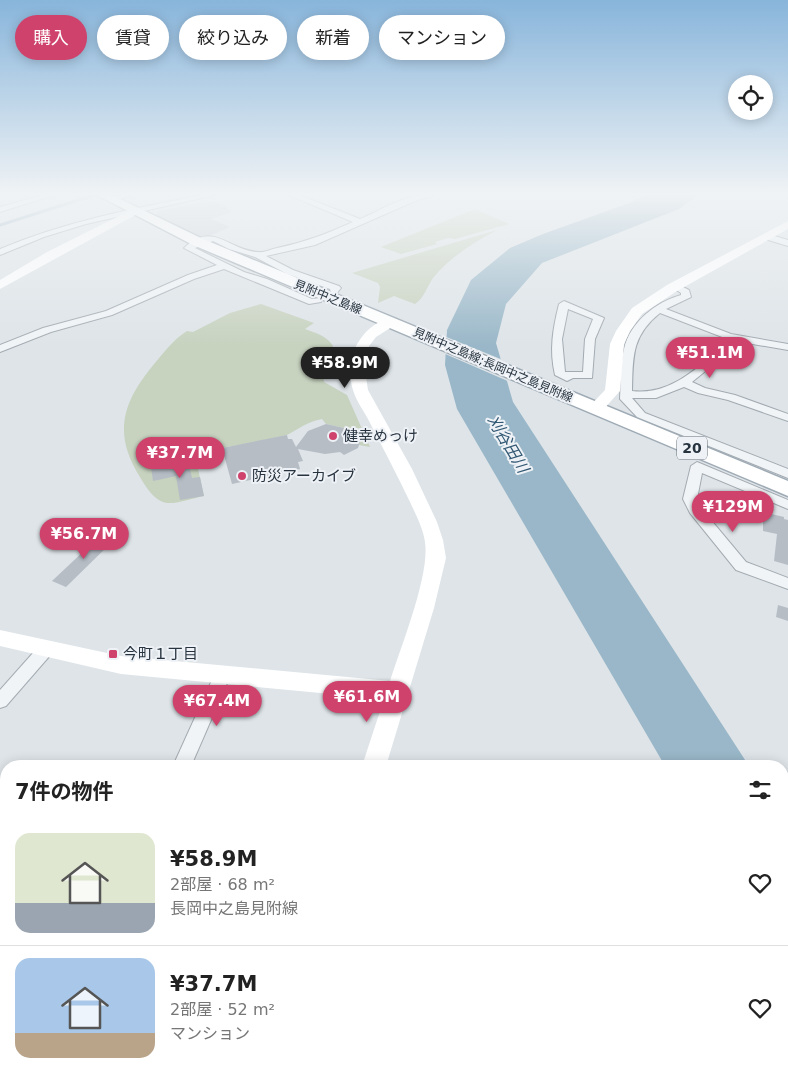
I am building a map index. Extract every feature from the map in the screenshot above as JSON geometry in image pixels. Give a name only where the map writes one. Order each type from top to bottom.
[{"type":"main road","name":"見附中之島線","points":[[206,245],[390,322]]},
{"type":"main road","points":[[596,408],[612,391],[614,357],[623,331],[637,312],[674,286],[750,245]]},
{"type":"main road","name":"見附中之島線;長岡中之島見附線","points":[[390,322],[596,408]]},
{"type":"main road","name":"20","points":[[596,408],[788,488]]},
{"type":"main road","points":[[376,760],[397,691]]},
{"type":"street","points":[[0,252],[17,245]]},
{"type":"street","points":[[0,285],[69,245]]},
{"type":"street","points":[[194,245],[188,250],[312,302],[318,300]]},
{"type":"street","points":[[229,245],[258,255],[290,272],[336,288],[334,291]]},
{"type":"street","points":[[258,255],[301,245]]},
{"type":"street","points":[[0,349],[47,330],[109,312],[224,266]]},
{"type":"street","points":[[674,286],[686,292],[686,297],[674,299],[658,309],[636,332],[630,344],[626,399],[640,415],[788,474]]},
{"type":"street","points":[[564,304],[599,318],[590,339],[587,361],[588,376],[570,374],[567,378],[560,375],[557,366],[556,332],[564,304]]},
{"type":"street","points":[[658,309],[738,339],[788,347]]},
{"type":"street","points":[[0,638],[121,665],[397,691],[424,608],[436,558],[434,540],[428,522],[401,464],[360,390],[357,364],[358,354],[371,334],[390,322]]},
{"type":"street","points":[[626,394],[654,397],[662,395],[684,383],[738,339]]},
{"type":"street","points":[[684,383],[702,391],[731,397],[788,418]]},
{"type":"street","points":[[788,505],[697,466],[690,499],[695,510],[741,566],[788,584]]},
{"type":"street","points":[[0,701],[47,648]]},
{"type":"street","points":[[185,760],[224,674]]},
{"type":"green space","points":[[385,245],[432,245],[401,254],[381,247]]},
{"type":"green space","points":[[445,245],[470,245],[440,270],[423,296],[415,304],[394,296],[378,303],[380,287],[378,283],[352,273]]},
{"type":"green space","points":[[261,304],[314,323],[305,329],[321,335],[331,343],[333,346],[323,376],[324,382],[347,395],[370,447],[359,445],[360,437],[352,437],[344,428],[326,424],[322,419],[317,420],[282,437],[222,448],[223,453],[217,454],[217,456],[196,460],[204,496],[176,503],[158,500],[145,485],[131,461],[126,446],[125,418],[135,391],[166,350],[187,331],[193,332],[230,313]]},
{"type":"water","name":"刈谷田川","points":[[516,245],[587,245],[542,263],[506,304],[496,343],[513,402],[745,760],[662,760],[457,409],[445,365],[447,330],[471,280],[510,248]]},
{"type":"pier","points":[[444,336],[503,360],[510,382],[443,353]]},
{"type":"building","points":[[326,424],[344,428],[353,437],[362,436],[358,448],[344,455],[340,452],[325,454],[298,449],[303,461],[298,462],[300,469],[232,484],[222,448],[287,435],[288,439],[292,439],[296,447],[308,431]]},
{"type":"building","points":[[188,460],[192,478],[200,477],[204,496],[180,500],[176,476],[153,481],[151,467]]},
{"type":"building","points":[[763,512],[784,517],[784,519],[788,520],[788,565],[774,561],[777,534],[763,531]]},
{"type":"building","points":[[104,532],[117,537],[66,587],[52,581]]},
{"type":"building","points":[[778,605],[788,608],[788,621],[776,617]]},
{"type":"place","name":"健幸めっけ","points":[[333,436]]},
{"type":"place","name":"防災アーカイブ","points":[[242,476]]},
{"type":"place","name":"今町１丁目","points":[[113,654]]}]
